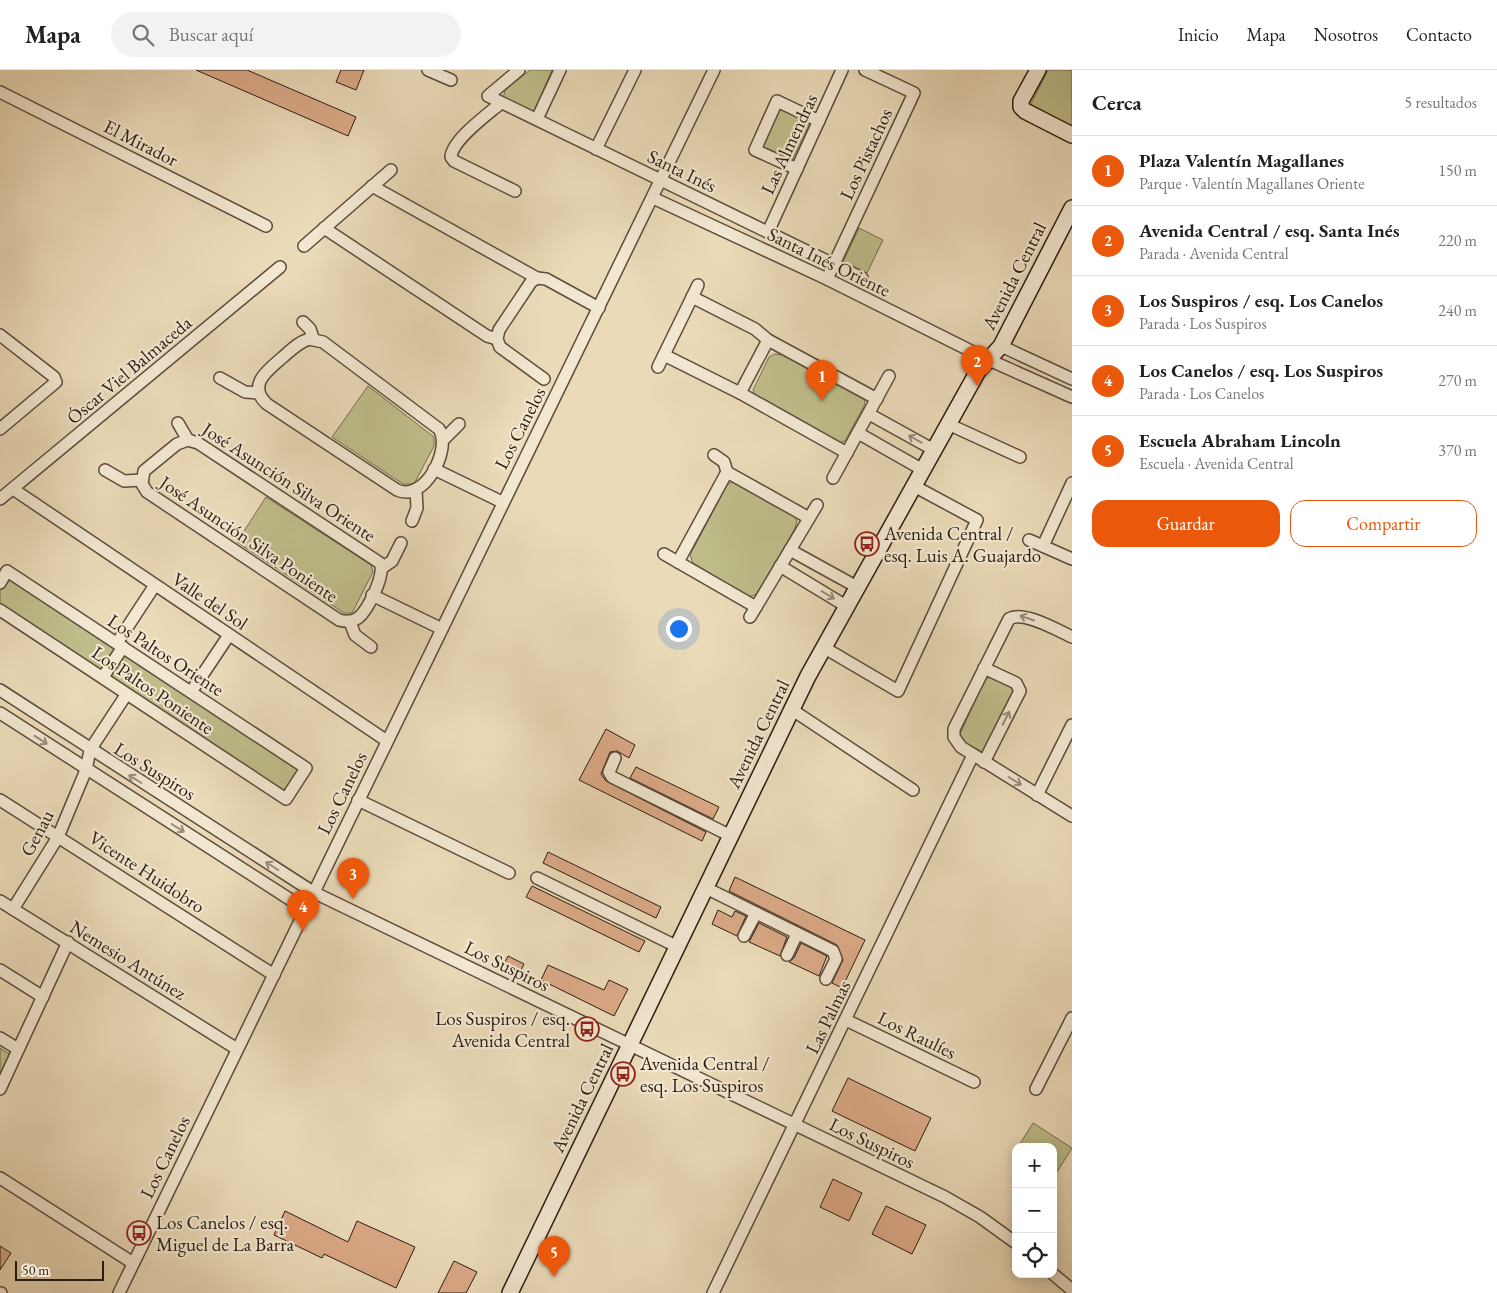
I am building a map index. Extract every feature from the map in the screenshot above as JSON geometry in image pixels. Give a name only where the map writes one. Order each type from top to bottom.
[{"type":"street","points":[[428,70],[452,80]]},
{"type":"street","name":"Santa Inés","points":[[519,70],[488,96],[862,278]]},
{"type":"street","points":[[537,119],[560,70]]},
{"type":"street","points":[[596,149],[635,70]]},
{"type":"street","name":"Los Canelos","points":[[119,1293],[502,502],[662,181],[714,70]]},
{"type":"street","name":"Las Almendras","points":[[768,232],[842,70]]},
{"type":"street","name":"Los Pistachos","points":[[827,279],[914,93],[865,70]]},
{"type":"street","points":[[1038,70],[1021,101],[1022,107],[1072,135]]},
{"type":"street","name":"El Mirador","points":[[0,92],[266,226]]},
{"type":"street","points":[[797,169],[755,150],[758,142],[777,101],[819,121]]},
{"type":"street","points":[[501,102],[469,130],[452,151],[451,157],[454,161],[515,191]]},
{"type":"street","points":[[304,246],[391,170]]},
{"type":"street","points":[[372,186],[537,278],[546,279],[599,308]]},
{"type":"street","name":"Santa Inés Oriente","points":[[653,198],[827,279],[987,359]]},
{"type":"street","name":"Avenida Central","points":[[510,1293],[732,836],[791,709],[823,647],[948,424],[987,359],[1001,346],[1072,208]]},
{"type":"street","name":"Los Canelos","points":[[324,228],[487,336],[497,339],[500,347],[544,379]]},
{"type":"street","name":"Óscar Viel Balmaceda","points":[[0,499],[280,267]]},
{"type":"street","points":[[497,339],[502,326],[531,282],[537,278]]},
{"type":"street","points":[[658,367],[698,285]]},
{"type":"street","points":[[692,297],[755,329],[768,340],[877,399]]},
{"type":"street","points":[[303,322],[310,330],[313,338]]},
{"type":"street","points":[[0,335],[54,377],[56,382],[0,429]]},
{"type":"street","points":[[443,440],[441,432],[436,426],[323,342],[313,338],[300,342],[264,372],[259,381],[259,393],[267,404],[397,490],[406,493],[416,491],[424,485],[434,469],[443,440],[459,424]]},
{"type":"street","points":[[740,393],[768,340]]},
{"type":"street","points":[[1001,346],[1072,379]]},
{"type":"street","points":[[664,355],[740,393],[847,453]]},
{"type":"street","points":[[987,359],[1072,397]]},
{"type":"street","points":[[833,478],[889,376]]},
{"type":"street","points":[[220,378],[245,392],[259,393]]},
{"type":"street","points":[[869,414],[934,450]]},
{"type":"street","name":"José Asunción Silva Oriente","points":[[178,423],[188,440],[198,443],[378,561],[382,568]]},
{"type":"street","points":[[948,424],[1020,457]]},
{"type":"street","points":[[858,433],[923,470]]},
{"type":"street","points":[[142,480],[148,468],[177,444],[188,440]]},
{"type":"street","points":[[714,455],[724,462],[727,472],[809,518]]},
{"type":"street","points":[[434,469],[502,502]]},
{"type":"street","name":"José Asunción Silva Poniente","points":[[105,470],[124,481],[142,480],[143,487],[150,495],[336,618],[350,622],[354,635],[371,647]]},
{"type":"street","points":[[678,562],[727,472]]},
{"type":"street","points":[[1043,546],[1072,483]]},
{"type":"street","points":[[823,647],[898,691],[977,520],[914,486]]},
{"type":"street","name":"Valle del Sol","points":[[13,490],[387,740]]},
{"type":"street","points":[[412,522],[417,508],[416,491]]},
{"type":"street","points":[[664,554],[753,612],[817,505]]},
{"type":"street","points":[[1029,540],[1072,559]]},
{"type":"street","points":[[350,622],[362,614],[372,595],[382,568],[392,561],[401,543]]},
{"type":"street","points":[[790,550],[857,586]]},
{"type":"street","points":[[780,566],[846,606]]},
{"type":"street","name":"Los Paltos Oriente","points":[[0,582],[7,571],[306,768],[286,799]]},
{"type":"street","points":[[103,677],[155,585]]},
{"type":"street","points":[[372,595],[442,629]]},
{"type":"street","name":"Los Paltos Poniente","points":[[0,610],[286,799]]},
{"type":"street","points":[[1072,637],[1025,616],[1012,617],[1004,624],[954,733],[957,744],[1072,816]]},
{"type":"street","points":[[191,692],[229,635]]},
{"type":"street","points":[[984,668],[1016,683],[1020,691],[984,762]]},
{"type":"street","name":"Los Suspiros","points":[[0,690],[90,750],[313,892],[963,1207],[1012,1241]]},
{"type":"street","points":[[90,750],[126,695]]},
{"type":"street","points":[[791,709],[913,790]]},
{"type":"street","name":"Los Suspiros","points":[[0,713],[305,909]]},
{"type":"street","points":[[1038,795],[1072,725]]},
{"type":"street","name":"Genau","points":[[13,909],[58,837],[86,770],[90,750]]},
{"type":"street","name":"Las Palmas","points":[[713,1293],[973,755]]},
{"type":"street","points":[[615,758],[609,772],[612,777],[732,836]]},
{"type":"street","name":"Vicente Huidobro","points":[[0,800],[274,975]]},
{"type":"street","points":[[358,800],[509,873]]},
{"type":"street","points":[[537,878],[678,947]]},
{"type":"street","points":[[706,888],[836,954],[836,959],[826,979]]},
{"type":"street","name":"Nemesio Antúnez","points":[[0,901],[237,1049]]},
{"type":"street","points":[[744,936],[756,913]]},
{"type":"street","points":[[786,956],[797,934]]},
{"type":"street","points":[[0,1089],[68,942]]},
{"type":"street","points":[[0,970],[43,997]]},
{"type":"street","points":[[1036,1089],[1072,1018]]},
{"type":"street","name":"Los Raulíes","points":[[846,1020],[974,1082]]},
{"type":"street","points":[[0,1038],[18,1049]]},
{"type":"street","points":[[0,1178],[133,1263]]},
{"type":"street","points":[[1057,1277],[1072,1289]]},
{"type":"shaded area","points":[[530,70],[552,70],[533,114],[503,99],[505,90]]},
{"type":"shaded area","points":[[1048,70],[1072,70],[1072,129],[1030,106]]},
{"type":"shaded area","points":[[777,108],[810,123],[792,161],[760,146]]},
{"type":"shaded area","points":[[859,228],[883,240],[867,273],[843,262]]},
{"type":"shaded area","points":[[775,354],[783,355],[864,398],[865,404],[845,441],[838,443],[755,397],[753,390],[769,357]]},
{"type":"shaded area","points":[[368,386],[434,437],[434,446],[414,484],[403,484],[332,437]]},
{"type":"shaded area","points":[[732,482],[794,515],[797,521],[769,575],[755,595],[752,596],[747,596],[693,563],[690,555],[727,485]]},
{"type":"shaded area","points":[[266,497],[371,565],[373,572],[352,613],[344,613],[237,542]]},
{"type":"shaded area","points":[[9,579],[298,767],[297,776],[288,790],[278,789],[0,606],[0,589]]},
{"type":"shaded area","points":[[992,677],[1016,689],[984,753],[964,742],[960,734],[985,679]]},
{"type":"shaded area","points":[[0,1048],[11,1055],[0,1078]]},
{"type":"shaded area","points":[[1033,1123],[1072,1148],[1057,1172],[1057,1143],[1020,1143]]},
{"type":"building","points":[[196,70],[247,70],[356,117],[348,136]]},
{"type":"building","points":[[341,70],[364,70],[356,90],[336,82]]},
{"type":"building","points":[[606,729],[635,745],[629,758],[617,751],[610,752],[601,774],[606,781],[706,832],[702,841],[579,780]]},
{"type":"building","points":[[636,767],[719,807],[713,819],[630,778]]},
{"type":"building","points":[[548,852],[661,907],[656,918],[543,863]]},
{"type":"building","points":[[735,877],[865,940],[842,988],[832,983],[843,960],[837,945],[729,891]]},
{"type":"building","points":[[532,886],[645,941],[639,952],[526,897]]},
{"type":"building","points":[[718,910],[732,917],[735,911],[746,916],[737,936],[712,924]]},
{"type":"building","points":[[759,923],[787,937],[780,956],[749,942]]},
{"type":"building","points":[[801,943],[827,956],[819,976],[789,962],[794,958]]},
{"type":"building","points":[[508,956],[524,964],[517,978],[501,970]]},
{"type":"building","points":[[548,965],[604,990],[609,980],[628,989],[614,1016],[541,980]]},
{"type":"building","points":[[848,1078],[931,1118],[915,1151],[832,1111]]},
{"type":"building","points":[[833,1179],[862,1193],[849,1221],[820,1207]]},
{"type":"building","points":[[886,1206],[926,1225],[912,1254],[872,1234]]},
{"type":"building","points":[[285,1211],[348,1242],[357,1221],[415,1247],[396,1288],[324,1254],[322,1258],[274,1235]]},
{"type":"building","points":[[0,1246],[11,1253],[0,1270]]},
{"type":"building","points":[[454,1261],[477,1272],[466,1293],[438,1293]]},
{"type":"place","name":"Avenida Central / esq. Santa Inés","points":[[977,386]]},
{"type":"place","name":"Plaza Valentín Magallanes","points":[[822,401]]},
{"type":"place","name":"Avenida Central / esq. Luis A. Guajardo","points":[[867,544]]},
{"type":"place","name":"Los Suspiros / esq. Los Canelos","points":[[353,899]]},
{"type":"place","name":"Los Canelos / esq. Los Suspiros","points":[[303,931]]},
{"type":"place","name":"Los Suspiros / esq. Avenida Central","points":[[587,1029]]},
{"type":"place","name":"Avenida Central / esq. Los Suspiros","points":[[623,1074]]},
{"type":"place","name":"Los Canelos / esq. Miguel de La Barra","points":[[139,1233]]},
{"type":"place","name":"Escuela Abraham Lincoln","points":[[554,1277]]}]
